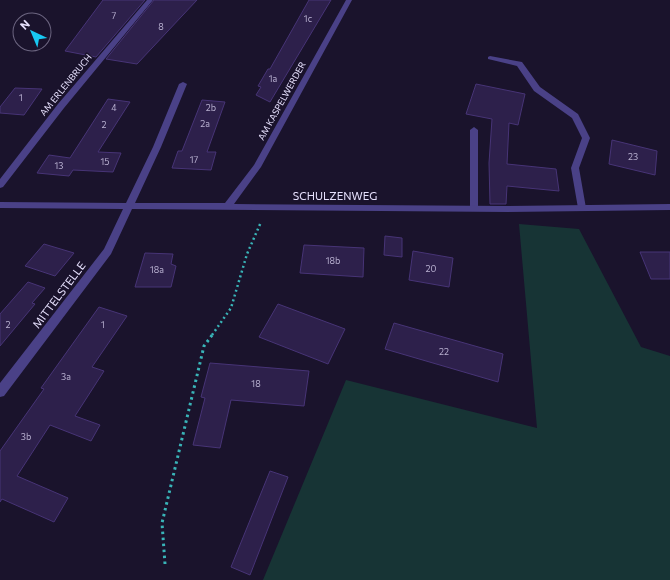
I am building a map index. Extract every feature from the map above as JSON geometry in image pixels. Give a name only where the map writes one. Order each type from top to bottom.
[{"type":"street","name":"AM ERLENBRUCH","points":[[0,185],[62,106],[150,0]]},
{"type":"street","name":"AM KASPELWERDER","points":[[226,208],[257,167],[349,0]]},
{"type":"street","points":[[490,58],[519,64],[536,89],[575,116],[586,138],[575,168],[582,208]]},
{"type":"street","points":[[128,207],[157,147],[183,84]]},
{"type":"street","points":[[474,130],[474,208]]},
{"type":"street","name":"SCHULZENWEG","points":[[0,205],[226,208],[670,207]]},
{"type":"street","name":"MITTELSTELLE","points":[[0,392],[108,251],[128,207]]},
{"type":"path","points":[[165,564],[162,523],[204,346],[231,308],[248,254],[266,208]]},
{"type":"green space","points":[[519,224],[579,229],[641,347],[670,356],[670,580],[263,580],[346,380],[537,428]]},
{"type":"building","points":[[103,0],[145,0],[96,57],[65,51]]},
{"type":"building","points":[[154,0],[197,0],[137,64],[106,59]]},
{"type":"building","points":[[309,0],[331,0],[270,102],[256,95],[261,87],[258,86],[268,69],[270,69]]},
{"type":"building","points":[[476,84],[525,94],[518,125],[509,123],[507,164],[556,169],[559,191],[507,186],[506,204],[490,204],[489,163],[492,119],[466,114]]},
{"type":"building","points":[[15,88],[42,89],[24,115],[0,113],[0,107]]},
{"type":"building","points":[[108,99],[130,102],[98,152],[121,153],[113,172],[73,170],[69,176],[37,173],[49,155],[70,158]]},
{"type":"building","points":[[202,100],[225,102],[207,152],[216,152],[211,170],[172,168],[178,151],[182,151]]},
{"type":"building","points":[[612,140],[657,151],[655,175],[609,164]]},
{"type":"building","points":[[385,236],[402,238],[402,257],[384,255]]},
{"type":"building","points":[[44,244],[74,253],[55,276],[25,266]]},
{"type":"building","points":[[304,245],[364,248],[363,277],[300,273]]},
{"type":"building","points":[[413,251],[453,258],[449,287],[409,280]]},
{"type":"building","points":[[640,252],[670,252],[670,279],[651,279]]},
{"type":"building","points":[[145,253],[173,254],[171,264],[176,266],[171,287],[135,287]]},
{"type":"building","points":[[28,282],[45,288],[32,303],[35,304],[0,346],[0,314]]},
{"type":"building","points":[[278,304],[345,329],[328,364],[259,337]]},
{"type":"building","points":[[99,307],[127,316],[92,367],[104,371],[75,416],[100,425],[91,441],[50,425],[17,476],[68,498],[54,522],[2,499],[0,502],[0,451],[44,389],[41,388]]},
{"type":"building","points":[[394,323],[503,354],[498,382],[385,349]]},
{"type":"building","points":[[210,363],[309,371],[304,406],[231,400],[220,448],[193,445],[205,398],[201,397]]},
{"type":"building","points":[[270,471],[288,477],[250,575],[231,567]]}]
